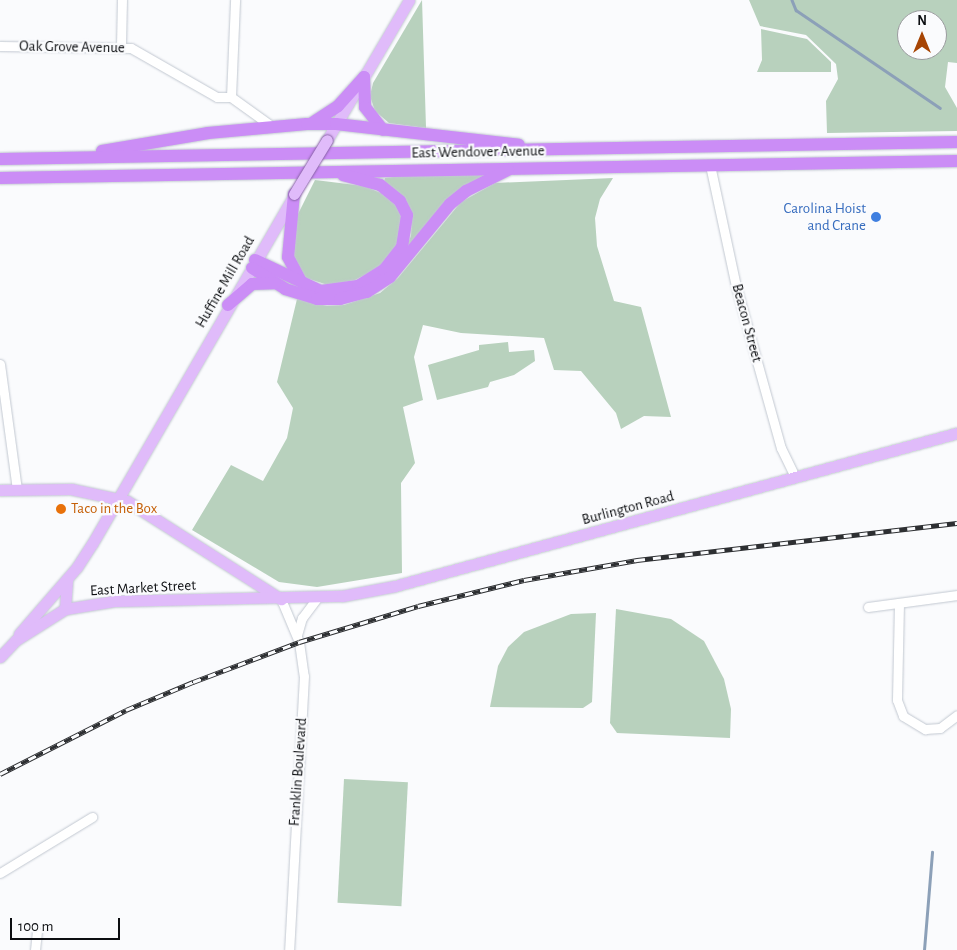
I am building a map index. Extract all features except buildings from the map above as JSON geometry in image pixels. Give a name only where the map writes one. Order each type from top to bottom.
[{"type":"highway","points":[[310,124],[338,106],[364,77]]},
{"type":"highway","points":[[364,77],[365,107],[383,130]]},
{"type":"highway","points":[[48,159],[270,126],[310,124],[336,124],[579,150]]},
{"type":"highway","name":"East Wendover Avenue","points":[[0,159],[957,142]]},
{"type":"highway","name":"East Wendover Avenue","points":[[0,178],[326,170],[957,162]]},
{"type":"highway","points":[[253,264],[274,282],[323,300],[367,292],[390,277],[461,195],[515,167]]},
{"type":"highway","points":[[253,264],[333,292],[358,286],[394,260],[405,237],[407,215],[391,193],[380,185],[326,170]]},
{"type":"highway","points":[[294,194],[288,257],[303,283]]},
{"type":"highway","points":[[228,305],[252,284],[274,282]]},
{"type":"main road","name":"Huffine Mill Road","points":[[16,640],[67,579],[92,544],[116,497],[409,0]]},
{"type":"main road","name":"Burlington Road","points":[[304,599],[395,586],[957,433]]},
{"type":"main road","points":[[0,490],[71,489],[116,497],[182,534],[281,599]]},
{"type":"main road","points":[[60,612],[67,579]]},
{"type":"main road","points":[[56,592],[60,612]]},
{"type":"main road","name":"East Market Street","points":[[0,657],[16,640],[60,612],[116,601],[304,599]]},
{"type":"street","points":[[121,46],[122,0]]},
{"type":"street","points":[[231,97],[235,0]]},
{"type":"street","name":"Oak Grove Avenue","points":[[0,46],[121,46],[152,58],[216,98],[231,97],[270,126]]},
{"type":"street","name":"Beacon Street","points":[[710,165],[757,362],[781,448],[795,477]]},
{"type":"street","points":[[0,364],[17,490]]},
{"type":"street","points":[[868,608],[957,595]]},
{"type":"street","points":[[297,636],[302,618],[317,598]]},
{"type":"street","name":"Franklin Boulevard","points":[[281,599],[297,636],[304,676],[289,950]]},
{"type":"street","points":[[899,604],[898,700],[903,716],[925,730],[940,728],[957,715]]},
{"type":"street","points":[[0,873],[92,817]]},
{"type":"street","points":[[35,950],[37,932]]},
{"type":"green space","points":[[422,0],[426,128],[389,123],[375,111],[370,96],[373,83]]},
{"type":"green space","points":[[749,0],[957,0],[957,63],[948,62],[945,87],[957,108],[957,131],[827,133],[826,101],[838,79],[836,64],[806,35],[760,26]]},
{"type":"green space","points":[[761,29],[807,39],[831,62],[831,72],[757,72],[762,60]]},
{"type":"green space","points":[[416,174],[483,174],[483,177],[405,250],[411,236],[412,216],[402,196],[384,182],[385,178]]},
{"type":"green space","points":[[613,178],[600,199],[595,218],[597,246],[614,301],[641,307],[671,417],[644,416],[621,429],[616,413],[581,371],[554,370],[544,338],[461,333],[423,325],[414,357],[423,400],[403,407],[415,463],[401,483],[402,573],[317,587],[279,582],[192,530],[231,465],[263,481],[287,438],[293,408],[277,382],[297,299],[327,306],[344,305],[380,293],[398,278],[461,202],[495,183]]},
{"type":"green space","points":[[315,180],[364,186],[381,193],[399,208],[403,227],[395,248],[378,268],[355,280],[328,285],[306,278],[292,255],[297,216]]},
{"type":"green space","points":[[508,342],[509,352],[534,350],[535,361],[514,375],[490,382],[488,387],[437,400],[428,365],[479,350],[479,345]]},
{"type":"green space","points":[[616,609],[671,619],[704,641],[724,679],[731,709],[730,738],[617,733],[610,723]]},
{"type":"green space","points":[[596,613],[592,702],[583,708],[490,707],[498,666],[508,647],[524,632],[571,614]]},
{"type":"green space","points":[[344,779],[408,782],[401,906],[338,903]]},
{"type":"waterway","points":[[792,0],[796,10],[940,108]]},
{"type":"waterway","points":[[924,950],[932,852]]},
{"type":"railway","points":[[0,774],[126,710],[193,682],[299,642],[418,606],[524,580],[637,560],[957,523]]},
{"type":"place","name":"Carolina Hoist and Crane","points":[[876,217]]},
{"type":"place","name":"Taco in the Box","points":[[61,509]]}]
